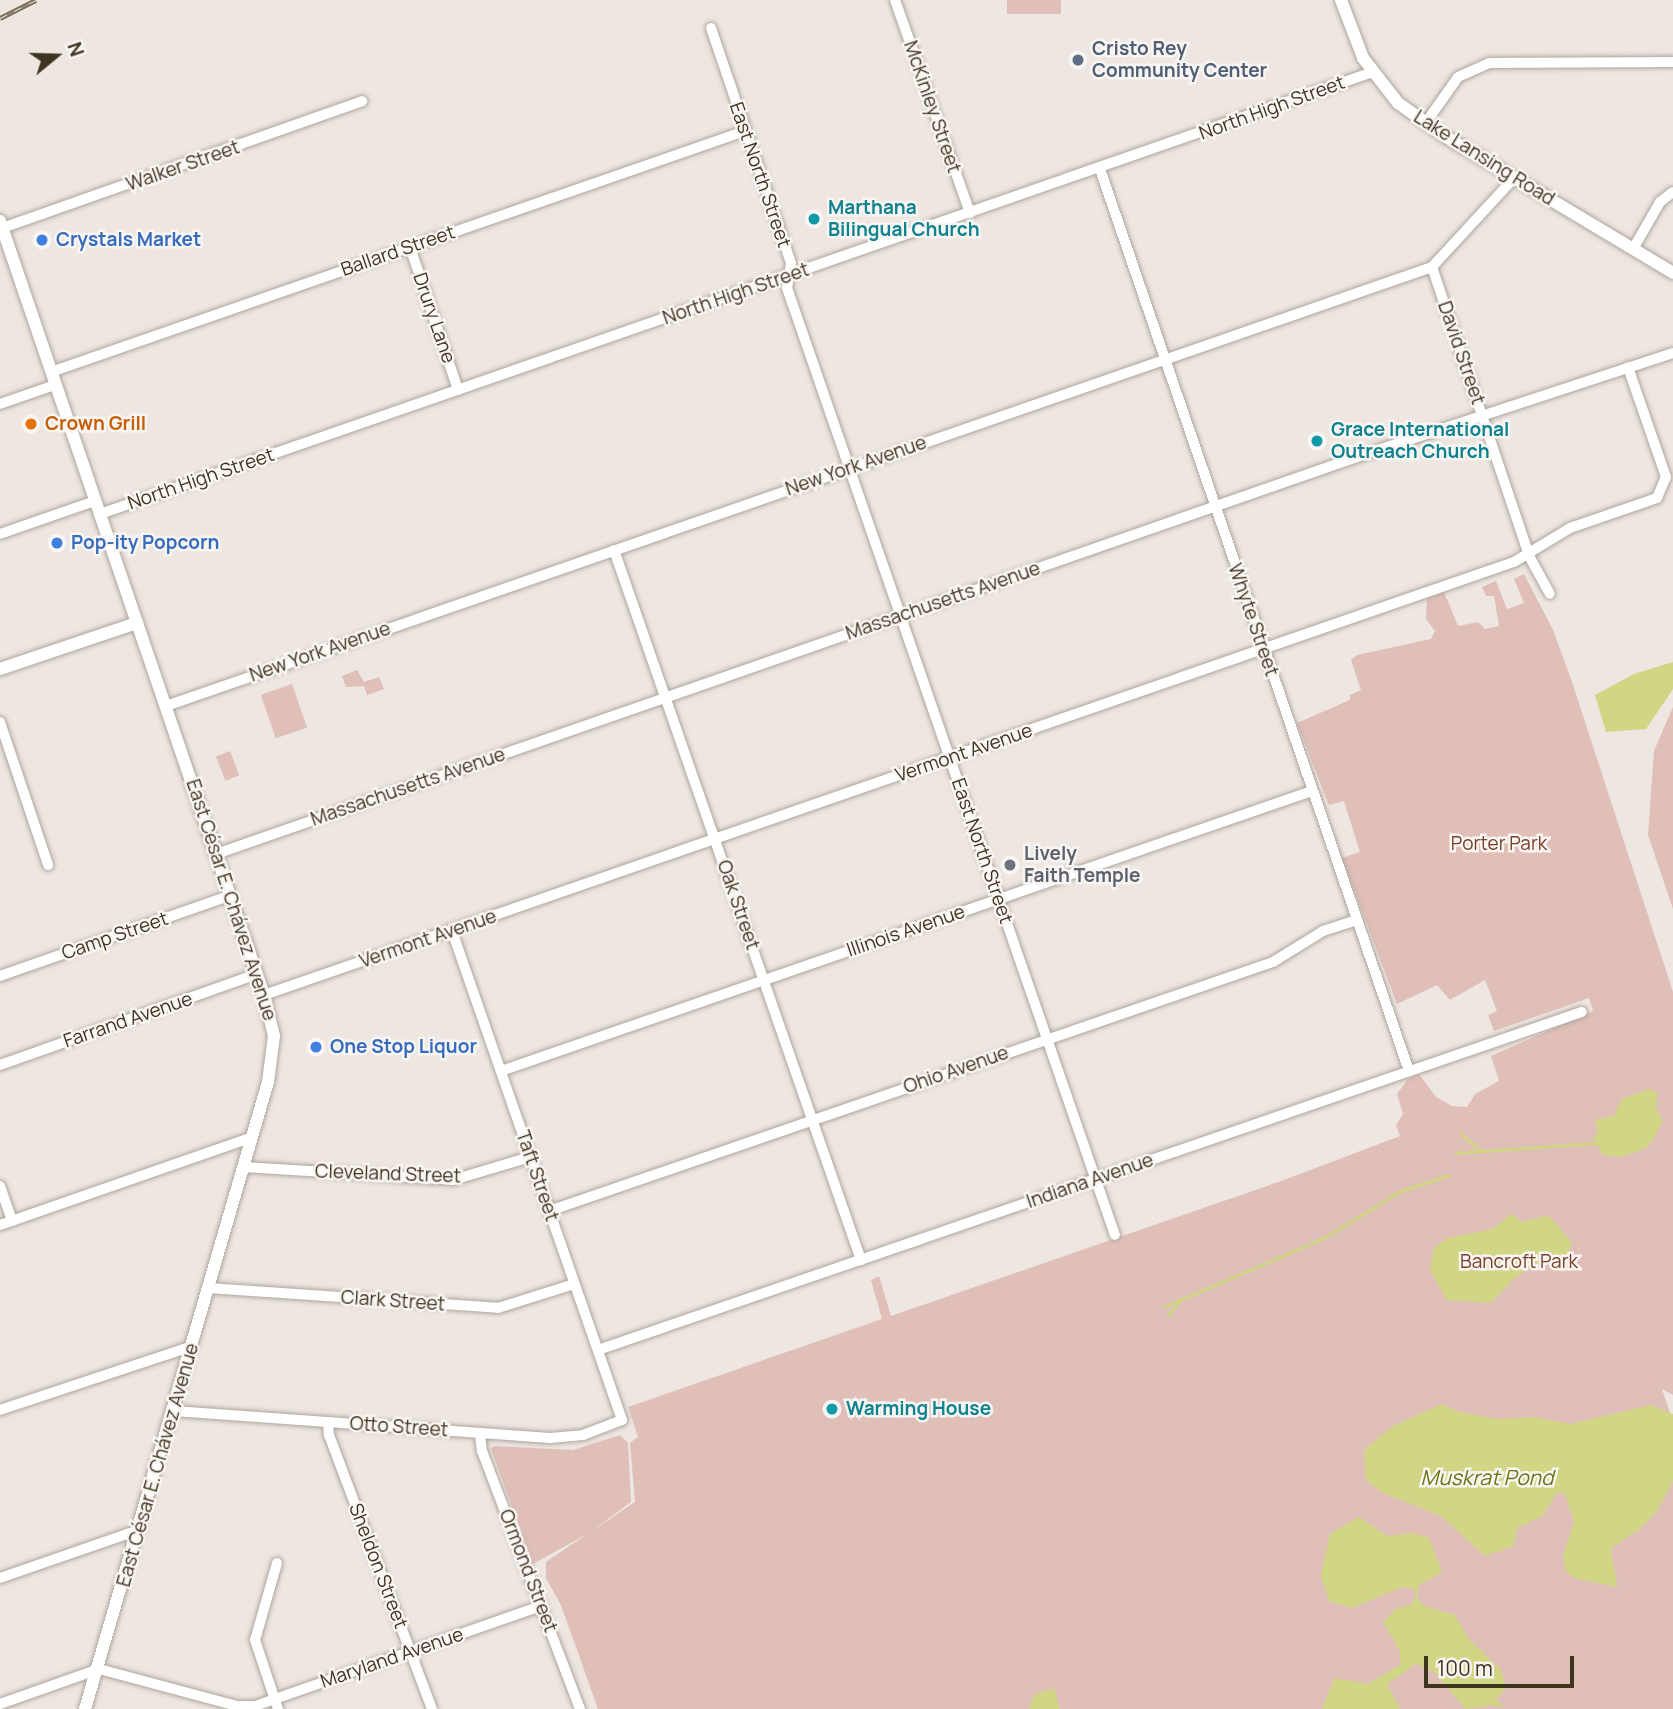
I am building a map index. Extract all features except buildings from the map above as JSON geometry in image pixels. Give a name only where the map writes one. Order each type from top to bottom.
[{"type":"street","name":"McKinley Street","points":[[895,0],[970,213]]},
{"type":"street","name":"Lake Lansing Road","points":[[1341,0],[1352,35],[1373,72],[1398,103],[1425,124],[1673,273]]},
{"type":"street","name":"East North Street","points":[[710,28],[791,263],[787,288],[1115,1235]]},
{"type":"street","points":[[1425,124],[1458,78],[1489,63],[1673,62]]},
{"type":"street","name":"North High Street","points":[[100,514],[1373,72]]},
{"type":"street","name":"Walker Street","points":[[1,225],[362,101]]},
{"type":"street","name":"Ballard Street","points":[[51,372],[745,131]]},
{"type":"street","name":"Whyte Street","points":[[1100,169],[1409,1071]]},
{"type":"street","name":"New York Avenue","points":[[166,705],[1432,267],[1514,178]]},
{"type":"street","points":[[1633,249],[1660,202],[1673,192]]},
{"type":"street","name":"East César E. Chávez Avenue","points":[[1,225],[4,243],[166,705],[273,1023],[273,1061],[174,1411],[85,1709]]},
{"type":"street","name":"Drury Lane","points":[[410,247],[458,390]]},
{"type":"street","name":"David Street","points":[[1432,267],[1529,556],[1550,594]]},
{"type":"street","name":"Massachusetts Avenue","points":[[216,854],[1214,507],[1673,353]]},
{"type":"street","name":"Vermont Avenue","points":[[264,995],[1529,556],[1570,528],[1657,498],[1666,478],[1628,367]]},
{"type":"street","points":[[0,404],[55,385]]},
{"type":"street","points":[[0,534],[95,501]]},
{"type":"street","name":"Oak Street","points":[[614,550],[861,1261]]},
{"type":"street","points":[[0,669],[137,623]]},
{"type":"street","points":[[0,722],[48,865]]},
{"type":"street","name":"Illinois Avenue","points":[[501,1071],[1312,791]]},
{"type":"street","name":"Camp Street","points":[[0,976],[229,895]]},
{"type":"street","name":"Ohio Avenue","points":[[550,1211],[1273,962],[1324,932],[1357,920]]},
{"type":"street","name":"Taft Street","points":[[452,930],[621,1420]]},
{"type":"street","name":"Farrand Avenue","points":[[0,1065],[257,974]]},
{"type":"street","name":"Indiana Avenue","points":[[598,1350],[1582,1012]]},
{"type":"street","points":[[0,1225],[252,1137]]},
{"type":"street","name":"Cleveland Street","points":[[243,1167],[453,1180],[530,1157]]},
{"type":"street","points":[[0,1186],[12,1221]]},
{"type":"street","name":"Clark Street","points":[[208,1289],[498,1308],[574,1284]]},
{"type":"street","points":[[0,1410],[192,1346]]},
{"type":"street","name":"Otto Street","points":[[174,1411],[567,1438],[621,1420]]},
{"type":"street","name":"Sheldon Street","points":[[328,1422],[432,1709]]},
{"type":"street","name":"Ormond Street","points":[[480,1433],[482,1451],[580,1709]]},
{"type":"street","points":[[0,1578],[139,1530]]},
{"type":"street","points":[[276,1704],[255,1640],[277,1563]]},
{"type":"street","name":"Maryland Avenue","points":[[99,1669],[237,1706],[276,1704],[411,1651],[541,1606]]},
{"type":"street","points":[[0,1704],[99,1669]]},
{"type":"green space","points":[[1007,0],[1061,0],[1061,14],[1007,14]]},
{"type":"green space","points":[[1524,574],[1553,630],[1572,682],[1673,992],[1673,1395],[1662,1389],[1673,1422],[1673,1709],[598,1709],[561,1605],[546,1578],[546,1562],[587,1534],[533,1564],[491,1449],[494,1446],[573,1450],[620,1435],[628,1443],[631,1502],[589,1533],[635,1502],[630,1443],[638,1437],[628,1407],[882,1319],[871,1280],[879,1276],[891,1316],[1284,1180],[1400,1136],[1396,1125],[1403,1114],[1397,1094],[1408,1079],[1419,1074],[1436,1097],[1452,1106],[1467,1107],[1475,1094],[1499,1081],[1491,1056],[1593,1011],[1589,998],[1494,1031],[1488,1015],[1497,1011],[1485,980],[1450,1000],[1437,985],[1397,1004],[1342,858],[1360,852],[1344,801],[1329,805],[1297,723],[1350,700],[1350,695],[1361,690],[1351,660],[1357,655],[1431,639],[1435,631],[1426,619],[1427,598],[1444,592],[1458,626],[1478,622],[1485,629],[1499,626],[1494,596],[1486,596],[1482,587],[1496,581],[1507,609],[1524,603],[1514,579]]},
{"type":"green space","points":[[357,670],[364,682],[379,677],[384,689],[367,695],[364,686],[346,687],[342,676]]},
{"type":"green space","points":[[292,684],[307,727],[276,738],[261,695]]},
{"type":"green space","points":[[1673,707],[1673,909],[1648,835],[1654,751]]},
{"type":"green space","points":[[230,751],[239,775],[225,781],[216,756]]},
{"type":"water","points":[[1673,662],[1673,689],[1646,729],[1606,732],[1595,695],[1634,674]]},
{"type":"water","points":[[1649,1089],[1658,1093],[1656,1108],[1663,1121],[1653,1140],[1645,1149],[1620,1157],[1603,1155],[1593,1138],[1598,1132],[1595,1120],[1614,1116],[1622,1099]]},
{"type":"water","points":[[1512,1214],[1521,1222],[1547,1216],[1553,1220],[1572,1243],[1567,1258],[1542,1261],[1517,1276],[1491,1303],[1447,1300],[1430,1270],[1434,1248],[1448,1238],[1492,1229]]},
{"type":"water","name":"Muskrat Pond","points":[[1442,1404],[1459,1412],[1497,1419],[1534,1417],[1570,1424],[1651,1405],[1673,1414],[1673,1481],[1658,1510],[1640,1529],[1611,1548],[1617,1587],[1574,1578],[1566,1571],[1563,1556],[1574,1521],[1564,1492],[1556,1494],[1543,1516],[1517,1528],[1514,1546],[1485,1556],[1441,1516],[1383,1493],[1366,1480],[1364,1450],[1393,1426]]},
{"type":"water","points":[[1359,1517],[1387,1536],[1414,1533],[1429,1538],[1442,1572],[1418,1586],[1418,1600],[1424,1606],[1455,1615],[1467,1637],[1501,1670],[1506,1688],[1496,1699],[1504,1708],[1493,1705],[1466,1709],[1433,1671],[1416,1664],[1387,1684],[1400,1709],[1322,1709],[1335,1678],[1368,1684],[1400,1665],[1400,1651],[1383,1622],[1397,1608],[1411,1605],[1416,1596],[1414,1589],[1402,1587],[1352,1608],[1329,1601],[1321,1576],[1330,1534]]},
{"type":"water","points":[[1054,1688],[1060,1709],[1029,1709],[1034,1695]]},
{"type":"waterway","points":[[1461,1134],[1480,1150]]},
{"type":"waterway","points":[[1456,1153],[1595,1143]]},
{"type":"waterway","points":[[1164,1307],[1324,1238],[1401,1191],[1449,1175]]},
{"type":"waterway","points":[[1168,1315],[1182,1299]]},
{"type":"railway","points":[[0,18],[36,0]]},
{"type":"place","name":"Cristo Rey Community Center","points":[[1078,60]]},
{"type":"place","name":"Marthana Bilingual Church","points":[[814,219]]},
{"type":"place","name":"Crystals Market","points":[[42,240]]},
{"type":"place","name":"Crown Grill","points":[[31,424]]},
{"type":"place","name":"Grace International Outreach Church","points":[[1317,441]]},
{"type":"place","name":"Pop-ity Popcorn","points":[[57,543]]},
{"type":"place","name":"Lively Faith Temple","points":[[1010,865]]},
{"type":"place","name":"One Stop Liquor","points":[[316,1047]]},
{"type":"place","name":"Warming House","points":[[832,1409]]},
{"type":"park label","name":"Porter Park","points":[[1499,844]]},
{"type":"park label","name":"Bancroft Park","points":[[1519,1262]]}]
